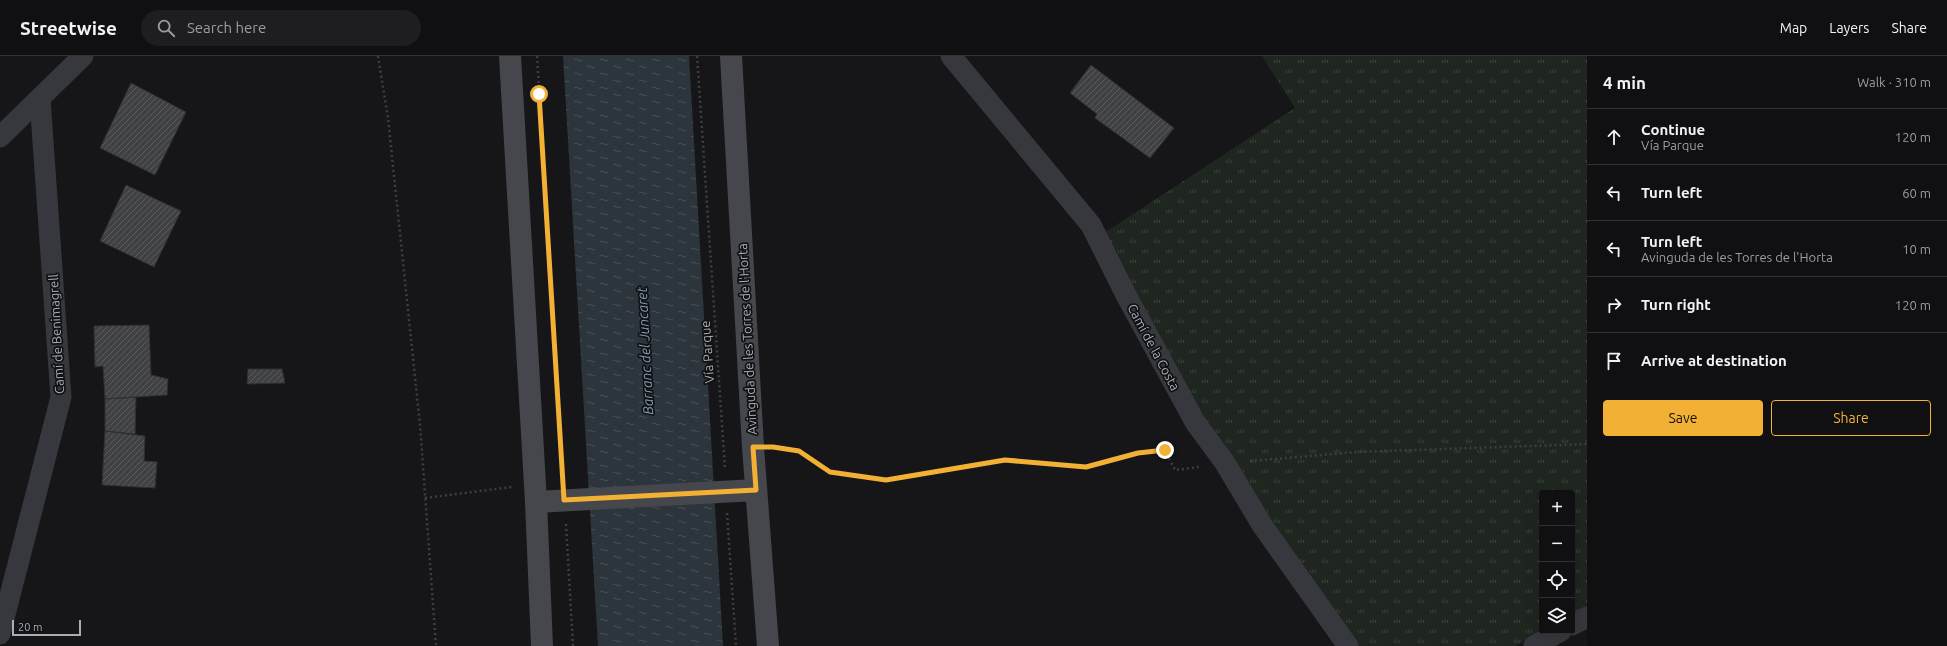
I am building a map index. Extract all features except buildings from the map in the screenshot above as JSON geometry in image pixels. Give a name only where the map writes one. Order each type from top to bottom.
[{"type":"main road","points":[[510,56],[535,493],[542,646]]},
{"type":"main road","name":"Avinguda de les Torres de l'Horta","points":[[731,56],[753,447],[768,646]]},
{"type":"main road","points":[[535,493],[564,500],[756,490]]},
{"type":"street","points":[[0,137],[40,100],[83,56]]},
{"type":"street","name":"Camí de la Costa","points":[[951,56],[1091,225],[1126,295],[1195,422],[1225,463],[1262,525],[1348,646]]},
{"type":"street","name":"Camí de Benimagrell","points":[[0,634],[61,396],[40,100]]},
{"type":"street","points":[[1575,623],[1587,617]]},
{"type":"street","points":[[1534,646],[1556,634]]},
{"type":"path","points":[[378,56],[388,118],[420,425],[436,646]]},
{"type":"path","points":[[537,56],[573,646]]},
{"type":"path","name":"Vía Parque","points":[[697,56],[736,646]]},
{"type":"path","points":[[753,447],[773,447],[799,451],[830,472],[886,480],[1005,460],[1086,467],[1138,453],[1165,450],[1175,470],[1225,463],[1357,452],[1587,444]]},
{"type":"path","points":[[425,498],[535,493]]},
{"type":"green space","points":[[1262,56],[1587,56],[1587,607],[1575,614],[1575,490],[1539,490],[1539,633],[1516,646],[1358,646],[1225,463],[1098,237],[1295,108]]},
{"type":"water","name":"Barranc del Juncaret","points":[[563,56],[689,56],[723,646],[598,646]]},
{"type":"route","points":[[539,94],[564,500],[756,490],[753,447],[773,447],[799,451],[830,472],[886,480],[1005,460],[1086,467],[1138,453],[1165,450]]}]
